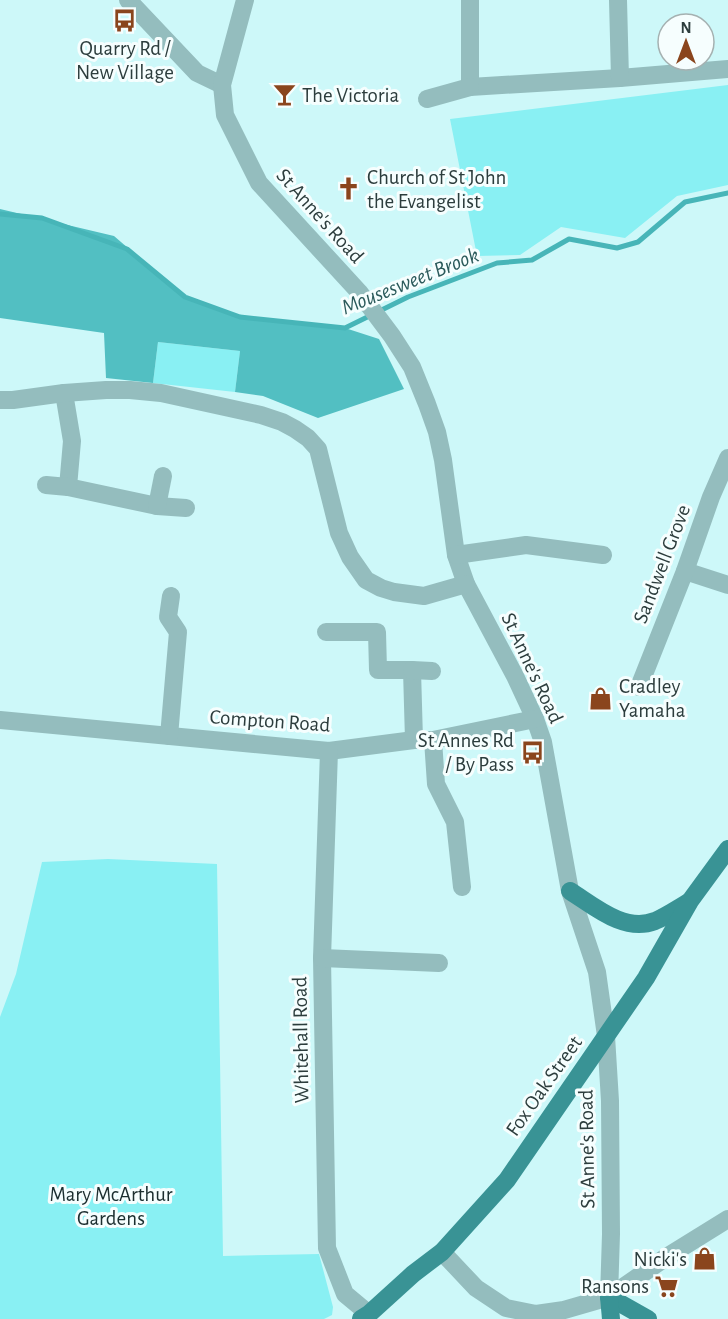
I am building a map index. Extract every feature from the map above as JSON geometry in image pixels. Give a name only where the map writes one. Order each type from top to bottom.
[{"type":"main road","name":"Fox Oak Street","points":[[365,1316],[442,1251],[507,1180],[646,978],[690,901],[728,849]]},
{"type":"main road","points":[[570,891],[614,918],[634,924],[654,921],[690,901]]},
{"type":"main road","points":[[609,1297],[611,1319]]},
{"type":"main road","points":[[609,1297],[648,1319]]},
{"type":"street","points":[[128,0],[197,73],[222,85],[245,0]]},
{"type":"street","points":[[470,0],[470,87]]},
{"type":"street","points":[[618,0],[620,78]]},
{"type":"street","points":[[427,99],[470,87],[728,69]]},
{"type":"street","name":"St Anne's Road","points":[[222,85],[225,115],[229,126],[259,183],[359,292],[412,367],[427,404],[443,460],[456,555],[466,584],[515,676],[543,742],[570,891],[597,972],[606,1036],[610,1123],[609,1297]]},
{"type":"street","points":[[0,400],[114,390],[161,393],[261,415],[282,422],[301,433],[318,449],[339,532],[350,557],[366,580],[394,592],[424,596],[466,584]]},
{"type":"street","points":[[64,393],[72,441],[68,487]]},
{"type":"street","name":"Sandwell Grove","points":[[639,687],[728,458]]},
{"type":"street","points":[[157,506],[163,476]]},
{"type":"street","points":[[46,485],[68,487],[157,506],[186,508]]},
{"type":"street","points":[[456,555],[526,545],[603,555]]},
{"type":"street","points":[[685,571],[728,585]]},
{"type":"street","points":[[169,736],[178,632],[168,617],[171,596]]},
{"type":"street","points":[[326,632],[377,632],[378,670],[432,671]]},
{"type":"street","points":[[412,670],[424,740],[436,784],[455,822],[462,887]]},
{"type":"street","name":"Compton Road","points":[[0,720],[329,751],[424,740],[535,719]]},
{"type":"street","name":"Whitehall Road","points":[[329,751],[322,958],[327,1248],[345,1294],[365,1316]]},
{"type":"street","points":[[322,958],[439,963]]},
{"type":"street","points":[[442,1251],[476,1288],[506,1308],[536,1314],[564,1310],[609,1297],[665,1258],[728,1219]]},
{"type":"green space","points":[[728,85],[728,185],[677,196],[625,238],[561,227],[520,255],[477,256],[450,119]]},
{"type":"green space","points":[[158,342],[240,351],[235,392],[153,383]]},
{"type":"green space","name":"Mary McArthur Gardens","points":[[108,859],[217,864],[223,1256],[319,1254],[333,1307],[332,1315],[324,1319],[0,1319],[0,1017],[16,974],[42,862]]},
{"type":"shaded area","points":[[0,209],[114,236],[185,297],[240,317],[345,328],[379,339],[404,389],[318,418],[263,396],[235,392],[240,351],[158,342],[153,383],[106,378],[104,333],[0,318]]},
{"type":"waterway","name":"Mousesweet Brook","points":[[0,214],[42,218],[127,249],[185,297],[240,317],[345,328],[408,297],[497,263],[532,260],[569,239],[617,248],[638,242],[685,202],[728,193]]},
{"type":"place","name":"Quarry Rd / New Village","points":[[125,20]]},
{"type":"place","name":"The Victoria","points":[[284,95]]},
{"type":"place","name":"Church of St John the Evangelist","points":[[349,189]]},
{"type":"place","name":"Cradley Yamaha","points":[[601,698]]},
{"type":"place","name":"St Annes Rd / By Pass","points":[[532,752]]},
{"type":"place","name":"Nicki's","points":[[705,1259]]},
{"type":"place","name":"Ransons","points":[[667,1286]]}]
